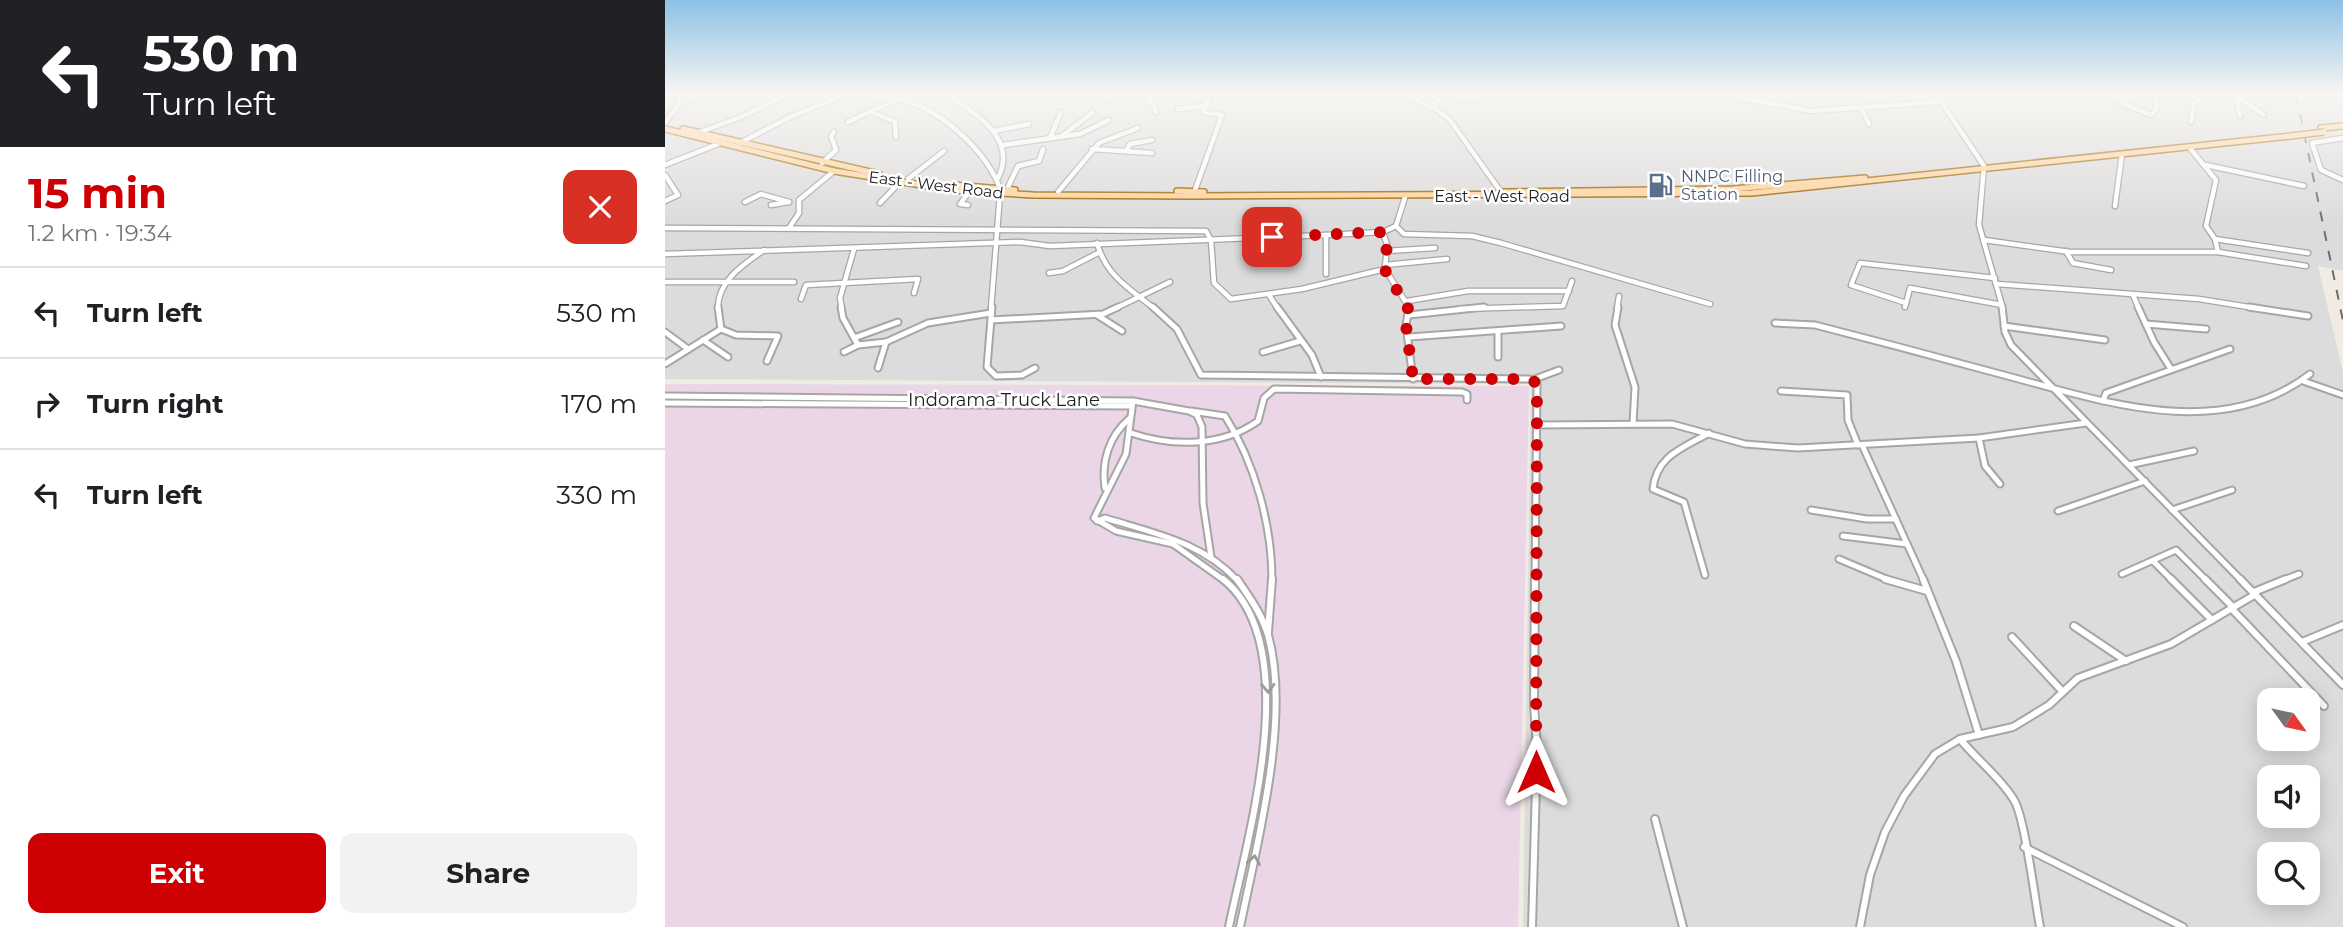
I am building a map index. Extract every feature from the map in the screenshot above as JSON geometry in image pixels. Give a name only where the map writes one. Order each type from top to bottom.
[{"type":"main road","name":"East - West Road","points":[[697,137],[834,171],[900,183],[971,191],[1193,194],[1732,189],[1984,168],[2265,137]]},
{"type":"main road","name":"East - West Road","points":[[715,137],[822,163],[908,179],[1002,191],[1405,197],[1719,195],[1845,186],[2261,137]]},
{"type":"street","points":[[739,143],[750,137]]},
{"type":"street","points":[[822,163],[836,150],[831,137]]},
{"type":"street","points":[[960,137],[978,153],[999,178],[1002,191],[996,231],[986,361],[989,372],[996,376],[1022,375],[1035,368]]},
{"type":"street","points":[[998,137],[1003,145],[1003,169],[999,178]]},
{"type":"street","points":[[1003,145],[1054,137]]},
{"type":"street","points":[[1058,192],[1092,149],[1106,137]]},
{"type":"street","points":[[1193,194],[1214,137]]},
{"type":"street","points":[[1463,137],[1501,192]]},
{"type":"street","points":[[1963,137],[1984,168],[1979,225],[2003,305],[2004,326],[2011,345],[2342,683]]},
{"type":"street","points":[[2343,138],[2312,143],[2321,170],[2343,180]]},
{"type":"street","points":[[1126,151],[1129,145],[1152,140]]},
{"type":"street","points":[[665,165],[718,144]]},
{"type":"street","points":[[2189,147],[2216,180],[2206,226],[2215,239],[2218,252]]},
{"type":"street","points":[[1002,191],[1018,166],[1039,161],[1043,149]]},
{"type":"street","points":[[1092,149],[1152,153]]},
{"type":"street","points":[[908,179],[944,150]]},
{"type":"street","points":[[2115,206],[2122,154]]},
{"type":"street","points":[[2206,165],[2304,186]]},
{"type":"street","points":[[771,205],[799,200],[834,171]]},
{"type":"street","points":[[665,175],[678,195],[665,201]]},
{"type":"street","points":[[880,203],[900,183]]},
{"type":"street","points":[[968,205],[960,204],[971,191]]},
{"type":"street","points":[[745,202],[761,194],[789,202]]},
{"type":"street","points":[[665,254],[1034,242],[1050,246],[1383,232],[1396,226],[1405,197]]},
{"type":"street","points":[[789,228],[799,214],[799,200]]},
{"type":"street","points":[[1396,226],[1404,234],[1470,236],[1501,243],[1710,304]]},
{"type":"street","points":[[665,228],[1206,231],[1211,240],[1218,289],[1234,299],[1261,293],[1269,295],[1385,267],[1447,259]]},
{"type":"street","points":[[1383,232],[1385,267],[1407,302],[1409,315],[1406,325],[1413,379]]},
{"type":"street","points":[[1326,235],[1326,274]]},
{"type":"street","points":[[2215,239],[2308,253]]},
{"type":"street","points":[[1984,240],[2066,251],[2218,252],[2306,267]]},
{"type":"street","points":[[1097,243],[1098,253],[1116,281],[1141,297],[1175,327],[1201,375],[1532,380],[1559,370]]},
{"type":"street","points":[[1386,251],[1435,248]]},
{"type":"street","points":[[854,249],[840,306],[857,345]]},
{"type":"street","points":[[721,329],[718,299],[726,284],[764,250]]},
{"type":"street","points":[[2066,251],[2071,262],[2111,270]]},
{"type":"street","points":[[1049,273],[1063,271],[1098,253]]},
{"type":"street","points":[[2003,305],[1913,288],[1910,288],[1905,305],[1851,285],[1860,263],[1996,281],[2199,299],[2308,316]]},
{"type":"street","points":[[801,299],[806,285],[846,281],[918,279],[920,281],[914,293]]},
{"type":"street","points":[[1409,315],[1471,307],[1563,306],[1572,281]]},
{"type":"street","points":[[665,282],[794,282]]},
{"type":"street","points":[[844,352],[857,345],[886,342],[927,323],[991,317],[1097,315],[1170,282]]},
{"type":"street","points":[[1407,302],[1468,291],[1569,290]]},
{"type":"street","points":[[1269,295],[1300,341],[1311,352],[1321,377]]},
{"type":"street","points":[[2133,295],[2171,369]]},
{"type":"street","points":[[1619,296],[1615,325],[1635,387],[1633,424]]},
{"type":"street","points":[[1097,315],[1122,331]]},
{"type":"street","points":[[854,338],[898,322]]},
{"type":"street","points":[[1775,323],[1815,325],[2103,401],[2159,409],[2220,409],[2282,397],[2310,374]]},
{"type":"street","points":[[2146,324],[2206,329]]},
{"type":"street","points":[[1409,337],[1561,326]]},
{"type":"street","points":[[2004,326],[2105,340]]},
{"type":"street","points":[[665,364],[721,329],[744,336],[778,336],[767,361]]},
{"type":"street","points":[[1498,331],[1498,357]]},
{"type":"street","points":[[665,332],[688,349]]},
{"type":"street","points":[[703,340],[728,357]]},
{"type":"street","points":[[1263,352],[1300,341]]},
{"type":"street","points":[[878,368],[886,342]]},
{"type":"street","points":[[2103,401],[2106,393],[2230,349]]},
{"type":"street","points":[[1532,380],[1539,387],[1534,705],[1537,748],[1532,927]]},
{"type":"street","points":[[2303,381],[2343,395]]},
{"type":"street","points":[[1131,433],[1150,440],[1203,440],[1238,435],[1251,428],[1262,417],[1265,398],[1274,389],[1466,392],[1467,400]]},
{"type":"street","points":[[1780,391],[1847,395],[1848,420],[1927,591],[1970,699],[1979,735]]},
{"type":"street","name":"Indorama Truck Lane","points":[[665,396],[1134,404],[1225,416],[1238,435]]},
{"type":"street","points":[[665,403],[1134,404],[1129,419],[1131,433],[1122,467],[1105,488],[1095,513],[1097,521],[1107,528],[1165,541],[1206,564],[1237,595],[1261,639],[1268,672],[1268,720],[1229,927]]},
{"type":"street","points":[[1189,411],[1199,417],[1203,440],[1203,503],[1211,557]]},
{"type":"street","points":[[1105,488],[1101,475],[1108,453],[1120,426],[1129,419]]},
{"type":"street","points":[[1537,425],[1672,424],[1763,447],[1979,438],[2086,423]]},
{"type":"street","points":[[1705,575],[1684,502],[1659,492],[1653,485],[1654,471],[1660,461],[1710,432]]},
{"type":"street","points":[[1238,435],[1269,538],[1272,576],[1268,635]]},
{"type":"street","points":[[1979,438],[1985,466],[2000,484]]},
{"type":"street","points":[[2129,465],[2194,452]]},
{"type":"street","points":[[2058,511],[2144,481]]},
{"type":"street","points":[[2172,510],[2232,490]]},
{"type":"street","points":[[1811,510],[1867,519],[1896,519]]},
{"type":"street","points":[[1097,521],[1105,518],[1158,531],[1211,557],[1244,591],[1258,611],[1268,635],[1276,670],[1277,720],[1240,927]]},
{"type":"street","points":[[1843,536],[1907,544]]},
{"type":"street","points":[[2122,574],[2173,550],[2180,551],[2324,706]]},
{"type":"street","points":[[1839,559],[1880,578],[1927,591]]},
{"type":"street","points":[[2153,561],[2212,620]]},
{"type":"street","points":[[1860,927],[1870,875],[1904,796],[1935,754],[1960,739],[2013,727],[2049,705],[2078,678],[2171,644],[2255,593],[2299,574]]},
{"type":"street","points":[[2302,642],[2343,625]]},
{"type":"street","points":[[2074,626],[2126,660]]},
{"type":"street","points":[[2012,637],[2062,691]]},
{"type":"street","points":[[1960,739],[1980,764],[2011,794],[2040,927]]},
{"type":"street","points":[[1655,819],[1683,927]]},
{"type":"street","points":[[2024,847],[2183,927]]},
{"type":"shaded area","points":[[665,137],[2343,137],[2343,271],[2318,266],[2343,372],[2343,927],[1523,927],[1531,384],[665,379]]},
{"type":"shaded area","points":[[665,384],[1529,386],[1518,927],[665,927]]},
{"type":"railway","points":[[2305,137],[2343,321]]},
{"type":"place","name":"NNPC Filling Station","points":[[1661,185]]},
{"type":"route","points":[[1272,237],[1357,231],[1383,232],[1387,244],[1385,270],[1402,293],[1410,312],[1406,325],[1411,345],[1413,379],[1529,379],[1535,381],[1539,387],[1535,545],[1536,772]]}]
